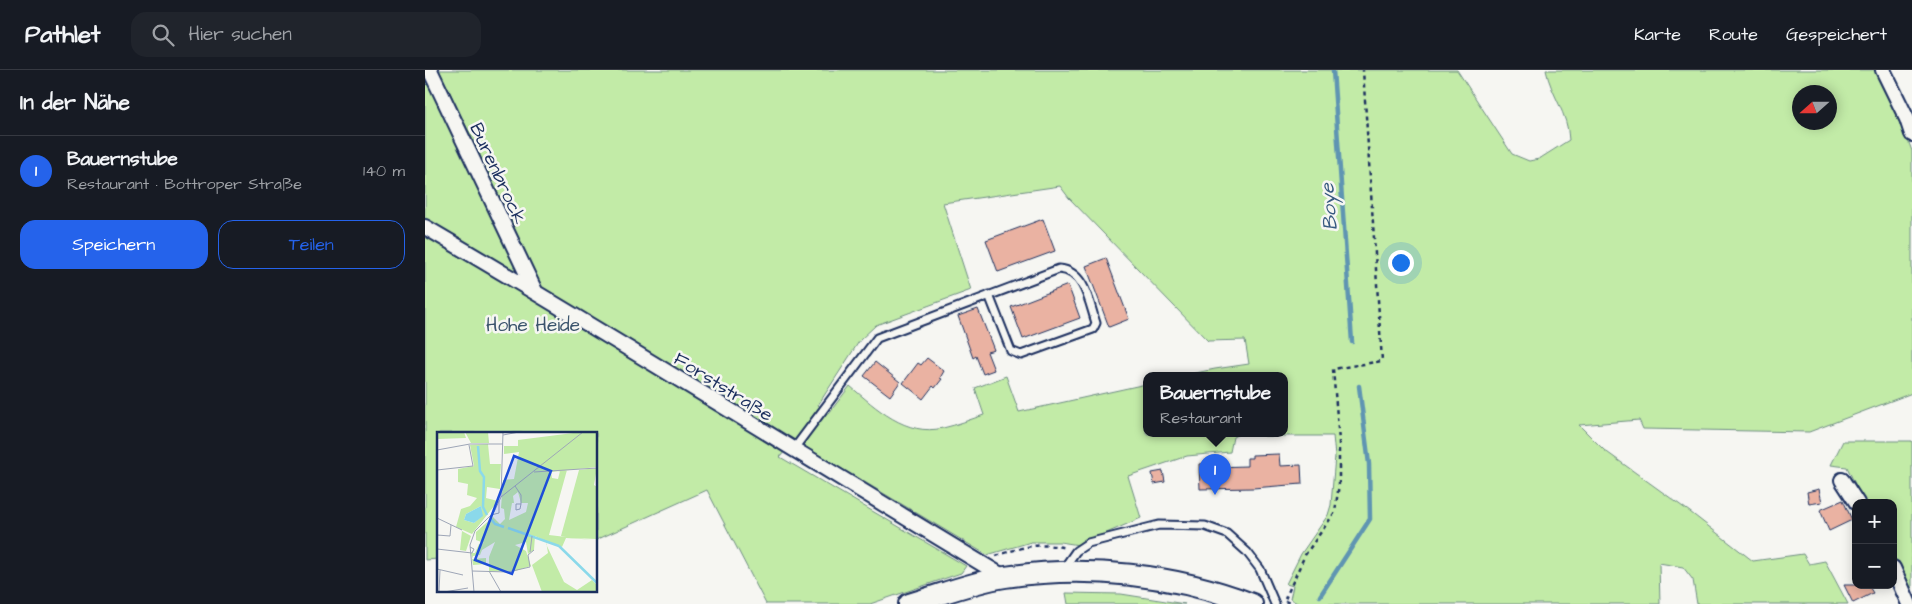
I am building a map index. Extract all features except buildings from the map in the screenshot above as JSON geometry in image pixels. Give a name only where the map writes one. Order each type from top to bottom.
[{"type":"main road","points":[[909,604],[1004,577],[1083,571],[1161,578],[1220,592],[1252,604]]},
{"type":"street","name":"Burenbrock","points":[[430,70],[535,291]]},
{"type":"street","points":[[1883,70],[1907,119],[1912,134]]},
{"type":"street","name":"Forststraße","points":[[425,227],[535,291],[1004,577]]},
{"type":"street","points":[[1842,480],[1854,499]]},
{"type":"street","points":[[1897,577],[1909,604]]},
{"type":"lane","points":[[793,450],[877,338],[989,295],[1059,269],[1074,273],[1081,281],[1096,323],[1093,329],[1021,355],[1016,354],[1011,351],[989,295]]},
{"type":"lane","points":[[1061,573],[1076,551],[1088,543],[1159,525],[1205,526],[1227,534],[1247,552],[1260,569],[1275,604]]},
{"type":"path","points":[[1285,600],[1305,555],[1335,512],[1339,484],[1339,441],[1333,369],[1382,361],[1363,70]]},
{"type":"green space","name":"Hohe Heide","points":[[425,70],[451,123],[473,140],[439,70],[1457,70],[1512,154],[1529,161],[1539,159],[1569,140],[1566,121],[1546,70],[1877,70],[1896,108],[1912,151],[1912,393],[1809,432],[1643,429],[1639,420],[1579,425],[1604,450],[1690,512],[1753,561],[1803,554],[1809,564],[1825,561],[1848,604],[1697,604],[1693,580],[1683,567],[1659,563],[1660,604],[1299,604],[1290,599],[1293,586],[1286,584],[1301,554],[1328,515],[1331,505],[1335,456],[1333,436],[1288,436],[1288,372],[1200,372],[1249,364],[1245,340],[1208,341],[1069,198],[1060,186],[943,203],[971,290],[876,325],[860,340],[818,405],[829,413],[850,386],[892,419],[917,428],[929,430],[948,427],[984,415],[975,388],[1006,376],[1019,412],[1143,385],[1143,437],[1233,437],[1230,452],[1187,456],[1128,476],[1141,518],[1079,545],[1060,542],[1031,542],[987,555],[794,440],[780,457],[966,566],[961,573],[870,604],[766,604],[707,490],[597,540],[597,432],[437,432],[437,559],[425,560]]},
{"type":"green space","points":[[1843,441],[1912,441],[1912,598],[1897,566],[1897,499],[1862,499],[1847,467],[1831,465]]},
{"type":"green space","points":[[1066,593],[1121,594],[1185,604],[1068,604]]},
{"type":"waterway","name":"Boye","points":[[1333,70],[1352,342]]},
{"type":"waterway","name":"Boye","points":[[1320,596],[1370,519],[1369,464],[1359,386]]},
{"type":"place","name":"Bauernstube","points":[[1215,495]]}]
